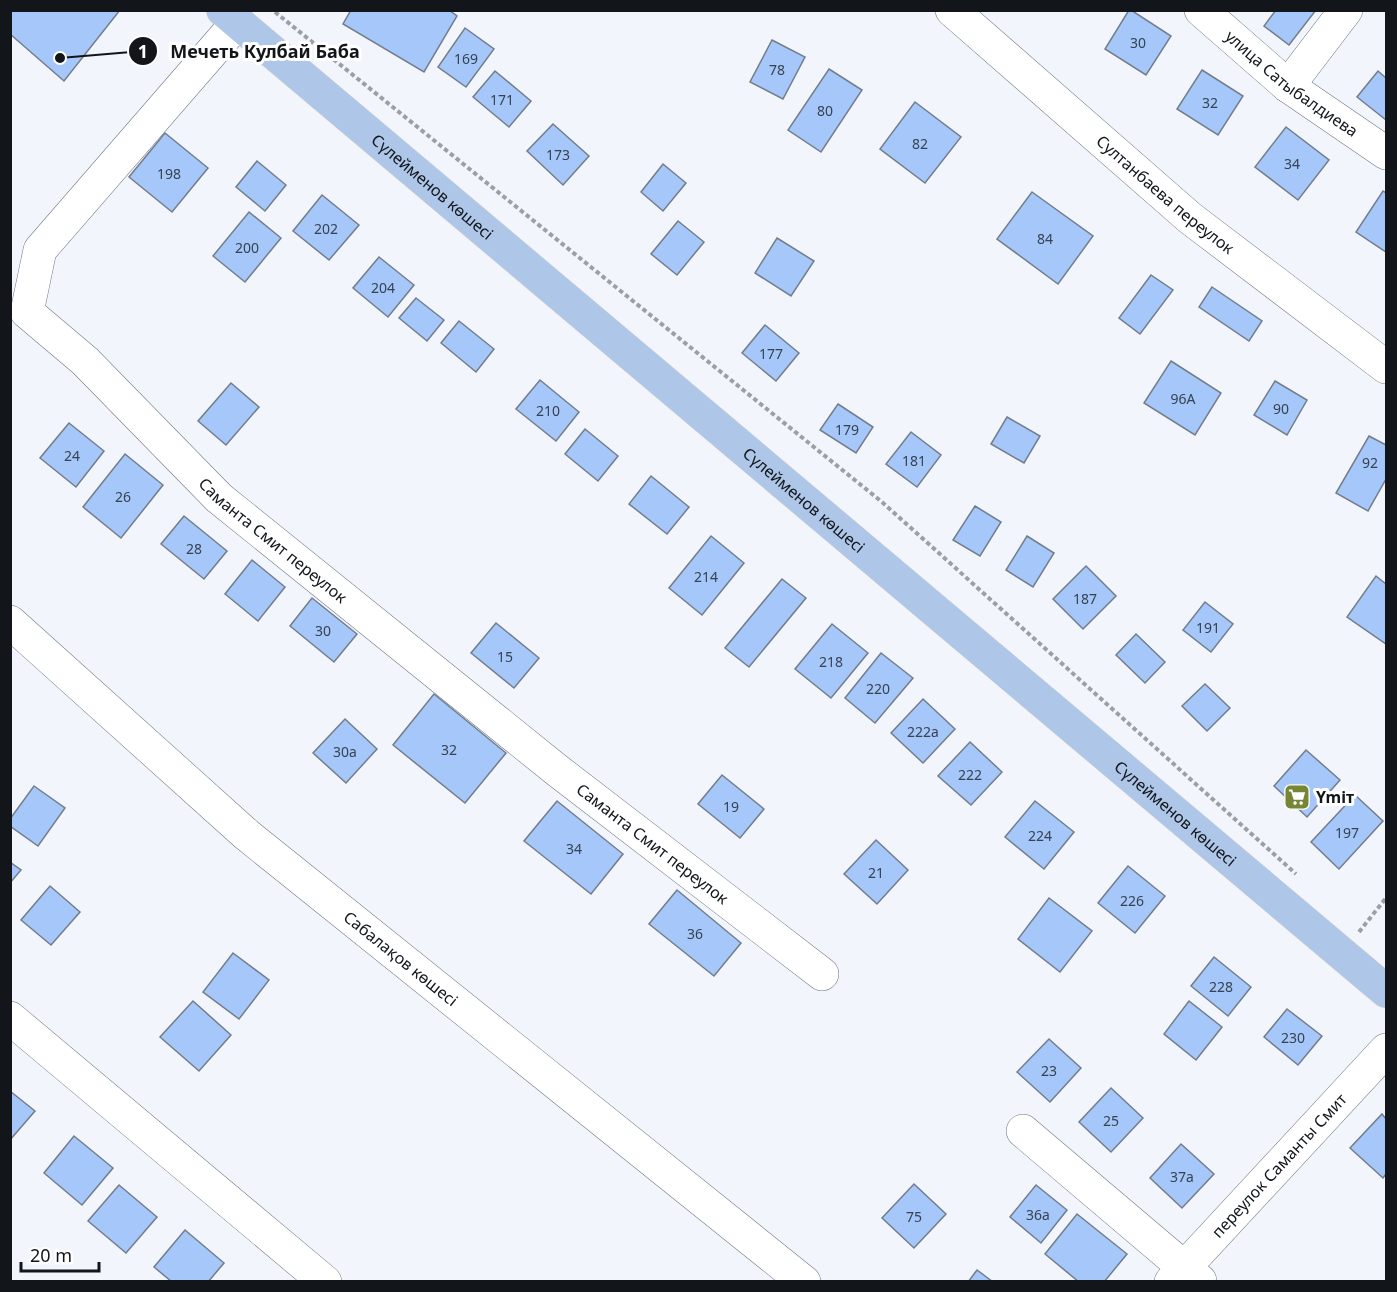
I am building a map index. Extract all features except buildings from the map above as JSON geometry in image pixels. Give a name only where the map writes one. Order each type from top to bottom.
[{"type":"main road","name":"Сүлейменов көшесі","points":[[230,17],[1386,991]]},
{"type":"street","name":"Султанбаева переулок","points":[[952,10],[1190,218],[1386,367]]},
{"type":"street","name":"улица Сатыбалдиева","points":[[1201,10],[1288,86],[1386,153]]},
{"type":"street","points":[[1288,86],[1346,10]]},
{"type":"street","name":"Саманта Смит переулок","points":[[230,17],[40,250],[27,312],[85,361],[219,498],[558,771],[822,974]]},
{"type":"street","name":"Сабалақов көшесі","points":[[10,622],[247,835],[804,1281]]},
{"type":"street","points":[[10,1018],[325,1281]]},
{"type":"street","name":"переулок Саманты Смит","points":[[1185,1277],[1386,1050]]},
{"type":"street","points":[[1023,1131],[1185,1277]]},
{"type":"path","points":[[273,10],[882,502],[1298,875]]},
{"type":"path","points":[[1362,939],[1358,932],[1386,898]]},
{"type":"place","name":"Мечеть Кулбай Баба","points":[[60,58]]},
{"type":"place","name":"Ymiт","points":[[1297,797]]}]
